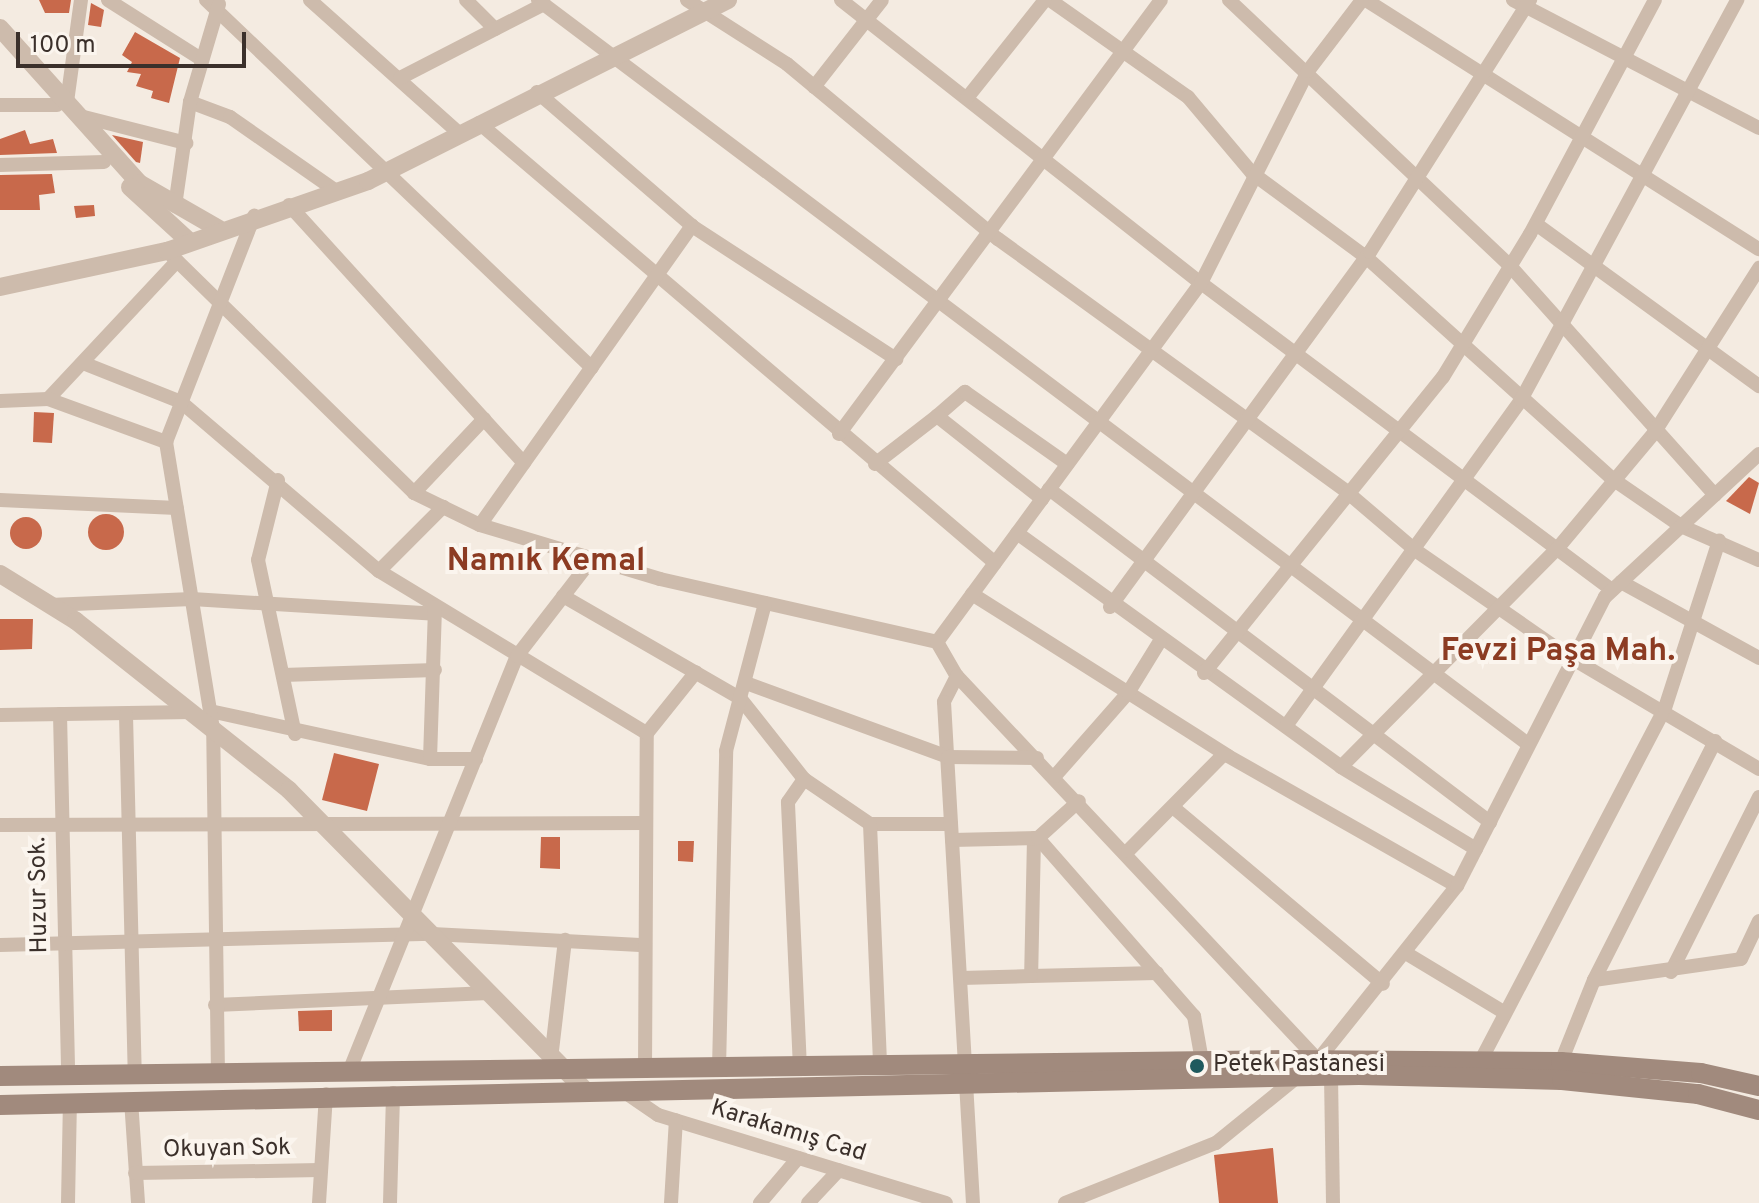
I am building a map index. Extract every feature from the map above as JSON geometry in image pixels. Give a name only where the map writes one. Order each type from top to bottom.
[{"type":"main road","points":[[0,1105],[326,1094],[622,1091],[1202,1061],[1562,1080],[1698,1094],[1759,1110]]},
{"type":"main road","points":[[0,1076],[348,1074],[557,1066],[645,1071],[880,1067],[966,1075],[1302,1077],[1324,1068],[1561,1062],[1701,1073],[1759,1086]]},
{"type":"street","points":[[66,107],[81,0]]},
{"type":"street","points":[[108,0],[201,59]]},
{"type":"street","points":[[310,0],[459,133]]},
{"type":"street","points":[[687,0],[814,87],[991,233],[1347,492],[1415,550],[1568,656],[1665,708],[1759,769]]},
{"type":"street","points":[[48,399],[83,363],[172,256],[189,241],[389,170],[537,92],[705,14],[728,0]]},
{"type":"street","points":[[841,0],[869,18],[1201,283],[1557,549],[1616,586],[1759,658]]},
{"type":"street","points":[[814,87],[882,0]]},
{"type":"street","points":[[967,98],[1048,0],[1188,97],[1252,173],[1366,257],[1464,343],[1521,400],[1614,480],[1681,526],[1759,560]]},
{"type":"street","points":[[839,434],[1161,0]]},
{"type":"street","points":[[1229,0],[1421,176],[1511,267],[1654,433],[1715,495]]},
{"type":"street","points":[[937,642],[1201,283],[1252,173],[1308,71],[1364,0],[1584,134],[1759,249]]},
{"type":"street","points":[[1204,673],[1464,343],[1536,224],[1655,0]]},
{"type":"street","points":[[1286,726],[1521,400],[1559,321],[1690,93],[1737,0]]},
{"type":"street","points":[[471,2],[495,29]]},
{"type":"street","points":[[400,78],[541,2],[942,298],[1098,423],[1291,561],[1528,744]]},
{"type":"street","points":[[1110,607],[1191,487],[1366,257],[1487,73],[1523,2],[1759,128]]},
{"type":"street","points":[[175,206],[190,102],[215,3],[592,368]]},
{"type":"street","points":[[0,28],[66,107],[104,162],[189,241]]},
{"type":"street","points":[[0,42],[139,183],[219,229]]},
{"type":"street","points":[[537,92],[692,226],[896,359]]},
{"type":"street","points":[[190,102],[230,117],[336,191]]},
{"type":"street","points":[[0,105],[66,107],[186,143]]},
{"type":"street","points":[[479,123],[839,434],[995,563]]},
{"type":"street","points":[[0,165],[104,162]]},
{"type":"street","points":[[289,205],[524,463]]},
{"type":"street","points":[[218,1075],[213,942],[216,826],[192,599],[166,442],[254,216]]},
{"type":"street","points":[[1536,224],[1590,269],[1706,354],[1759,386]]},
{"type":"street","points":[[480,525],[692,226]]},
{"type":"street","points":[[172,256],[414,493],[480,525],[592,559],[937,642],[957,676],[1128,851],[1324,1068],[1333,1203]]},
{"type":"street","points":[[0,287],[172,256]]},
{"type":"street","points":[[1341,767],[1557,549],[1654,433],[1759,268]]},
{"type":"street","points":[[83,363],[181,402],[278,480],[379,571],[435,610],[647,733]]},
{"type":"street","points":[[875,464],[965,392],[1067,464]]},
{"type":"street","points":[[0,401],[48,399],[166,442]]},
{"type":"street","points":[[937,416],[1140,561],[1371,737],[1490,822]]},
{"type":"street","points":[[414,493],[484,419]]},
{"type":"street","points":[[1324,1068],[1457,886],[1568,656],[1616,586],[1715,495],[1753,467],[1759,454]]},
{"type":"street","points":[[278,480],[258,560],[295,734]]},
{"type":"street","points":[[0,500],[177,508]]},
{"type":"street","points":[[379,571],[443,507]]},
{"type":"street","points":[[1017,533],[1110,607],[1204,673],[1286,726],[1341,767],[1476,849]]},
{"type":"street","points":[[1480,1062],[1502,1011],[1665,708],[1719,541]]},
{"type":"street","points":[[348,1074],[517,656],[592,559]]},
{"type":"street","points":[[0,574],[50,605],[205,718],[325,827],[414,915],[557,1066],[587,1092]]},
{"type":"street","points":[[972,594],[1224,754],[1457,886]]},
{"type":"street","points":[[563,596],[740,698],[804,779],[870,824],[951,824]]},
{"type":"street","points":[[50,605],[192,599],[435,610]]},
{"type":"street","points":[[719,1069],[726,751],[765,603]]},
{"type":"street","points":[[430,759],[435,610]]},
{"type":"street","points":[[1055,776],[1128,693],[1160,641]]},
{"type":"street","points":[[283,675],[435,670]]},
{"type":"street","points":[[645,1071],[647,733],[696,672]]},
{"type":"street","points":[[957,676],[944,702],[973,1203]]},
{"type":"street","points":[[746,683],[948,757],[1037,758]]},
{"type":"street","name":"Huzur Sok.","points":[[60,714],[62,944],[68,1075]]},
{"type":"street","points":[[0,715],[205,718],[430,759],[476,759]]},
{"type":"street","points":[[126,715],[127,826],[136,943],[135,1075]]},
{"type":"street","points":[[1561,1062],[1594,980],[1715,741]]},
{"type":"street","points":[[1128,851],[1174,808],[1224,754]]},
{"type":"street","points":[[800,1068],[788,802],[804,779]]},
{"type":"street","points":[[1671,972],[1759,797]]},
{"type":"street","points":[[952,840],[1036,838],[1079,801]]},
{"type":"street","points":[[1174,808],[1383,984]]},
{"type":"street","points":[[0,825],[449,828],[646,823]]},
{"type":"street","points":[[870,824],[880,1067]]},
{"type":"street","points":[[1036,838],[1194,1016],[1202,1061]]},
{"type":"street","points":[[1031,976],[1036,838]]},
{"type":"street","points":[[1594,980],[1671,972],[1741,959],[1759,921]]},
{"type":"street","points":[[0,945],[404,938],[432,934],[645,945]]},
{"type":"street","points":[[557,1066],[565,940]]},
{"type":"street","points":[[1409,955],[1502,1011]]},
{"type":"street","points":[[961,978],[1157,973]]},
{"type":"street","points":[[215,1005],[489,993]]},
{"type":"street","points":[[1065,1203],[1216,1143],[1302,1077]]},
{"type":"street","name":"Karakamış Cad","points":[[622,1091],[676,1120],[946,1203]]},
{"type":"street","points":[[390,1203],[393,1093]]},
{"type":"street","points":[[319,1203],[326,1094]]},
{"type":"street","points":[[131,1100],[138,1203]]},
{"type":"street","points":[[68,1203],[70,1102]]},
{"type":"street","points":[[671,1203],[676,1120]]},
{"type":"street","points":[[760,1203],[798,1158]]},
{"type":"street","name":"Okuyan Sok","points":[[135,1173],[320,1170]]},
{"type":"street","points":[[808,1203],[839,1170]]},
{"type":"building","points":[[39,0],[71,0],[69,13],[45,13]]},
{"type":"building","points":[[91,3],[104,10],[101,27],[88,25]]},
{"type":"building","points":[[135,32],[180,58],[169,103],[151,98],[153,91],[136,86],[141,74],[127,72],[132,62],[122,55]]},
{"type":"building","points":[[25,130],[30,144],[53,139],[57,153],[0,155],[0,139]]},
{"type":"building","points":[[112,135],[143,142],[140,163],[136,162]]},
{"type":"building","points":[[52,174],[55,193],[39,195],[40,210],[0,210],[0,175]]},
{"type":"building","points":[[94,205],[95,216],[76,218],[74,206]]},
{"type":"building","points":[[34,412],[54,413],[52,443],[33,442]]},
{"type":"building","points":[[1749,477],[1759,483],[1750,514],[1726,501]]},
{"type":"building","points":[[106,514],[118,520],[124,532],[118,544],[106,550],[94,544],[88,532],[94,520]]},
{"type":"building","points":[[26,517],[37,522],[42,533],[37,544],[26,549],[15,544],[10,533],[15,522]]},
{"type":"building","points":[[0,619],[33,619],[32,649],[0,650]]},
{"type":"building","points":[[334,753],[379,764],[367,811],[322,800]]},
{"type":"building","points":[[541,837],[560,837],[560,869],[540,868]]},
{"type":"building","points":[[678,841],[694,841],[693,862],[678,861]]},
{"type":"building","points":[[332,1010],[332,1031],[299,1031],[298,1011]]},
{"type":"building","points":[[1273,1148],[1278,1203],[1219,1203],[1214,1155]]},
{"type":"place","name":"Petek Pastanesi","points":[[1197,1066]]},
{"type":"district","name":"Namık Kemal","points":[[546,562]]},
{"type":"district","name":"Fevzi Paşa Mah.","points":[[1558,652]]}]
